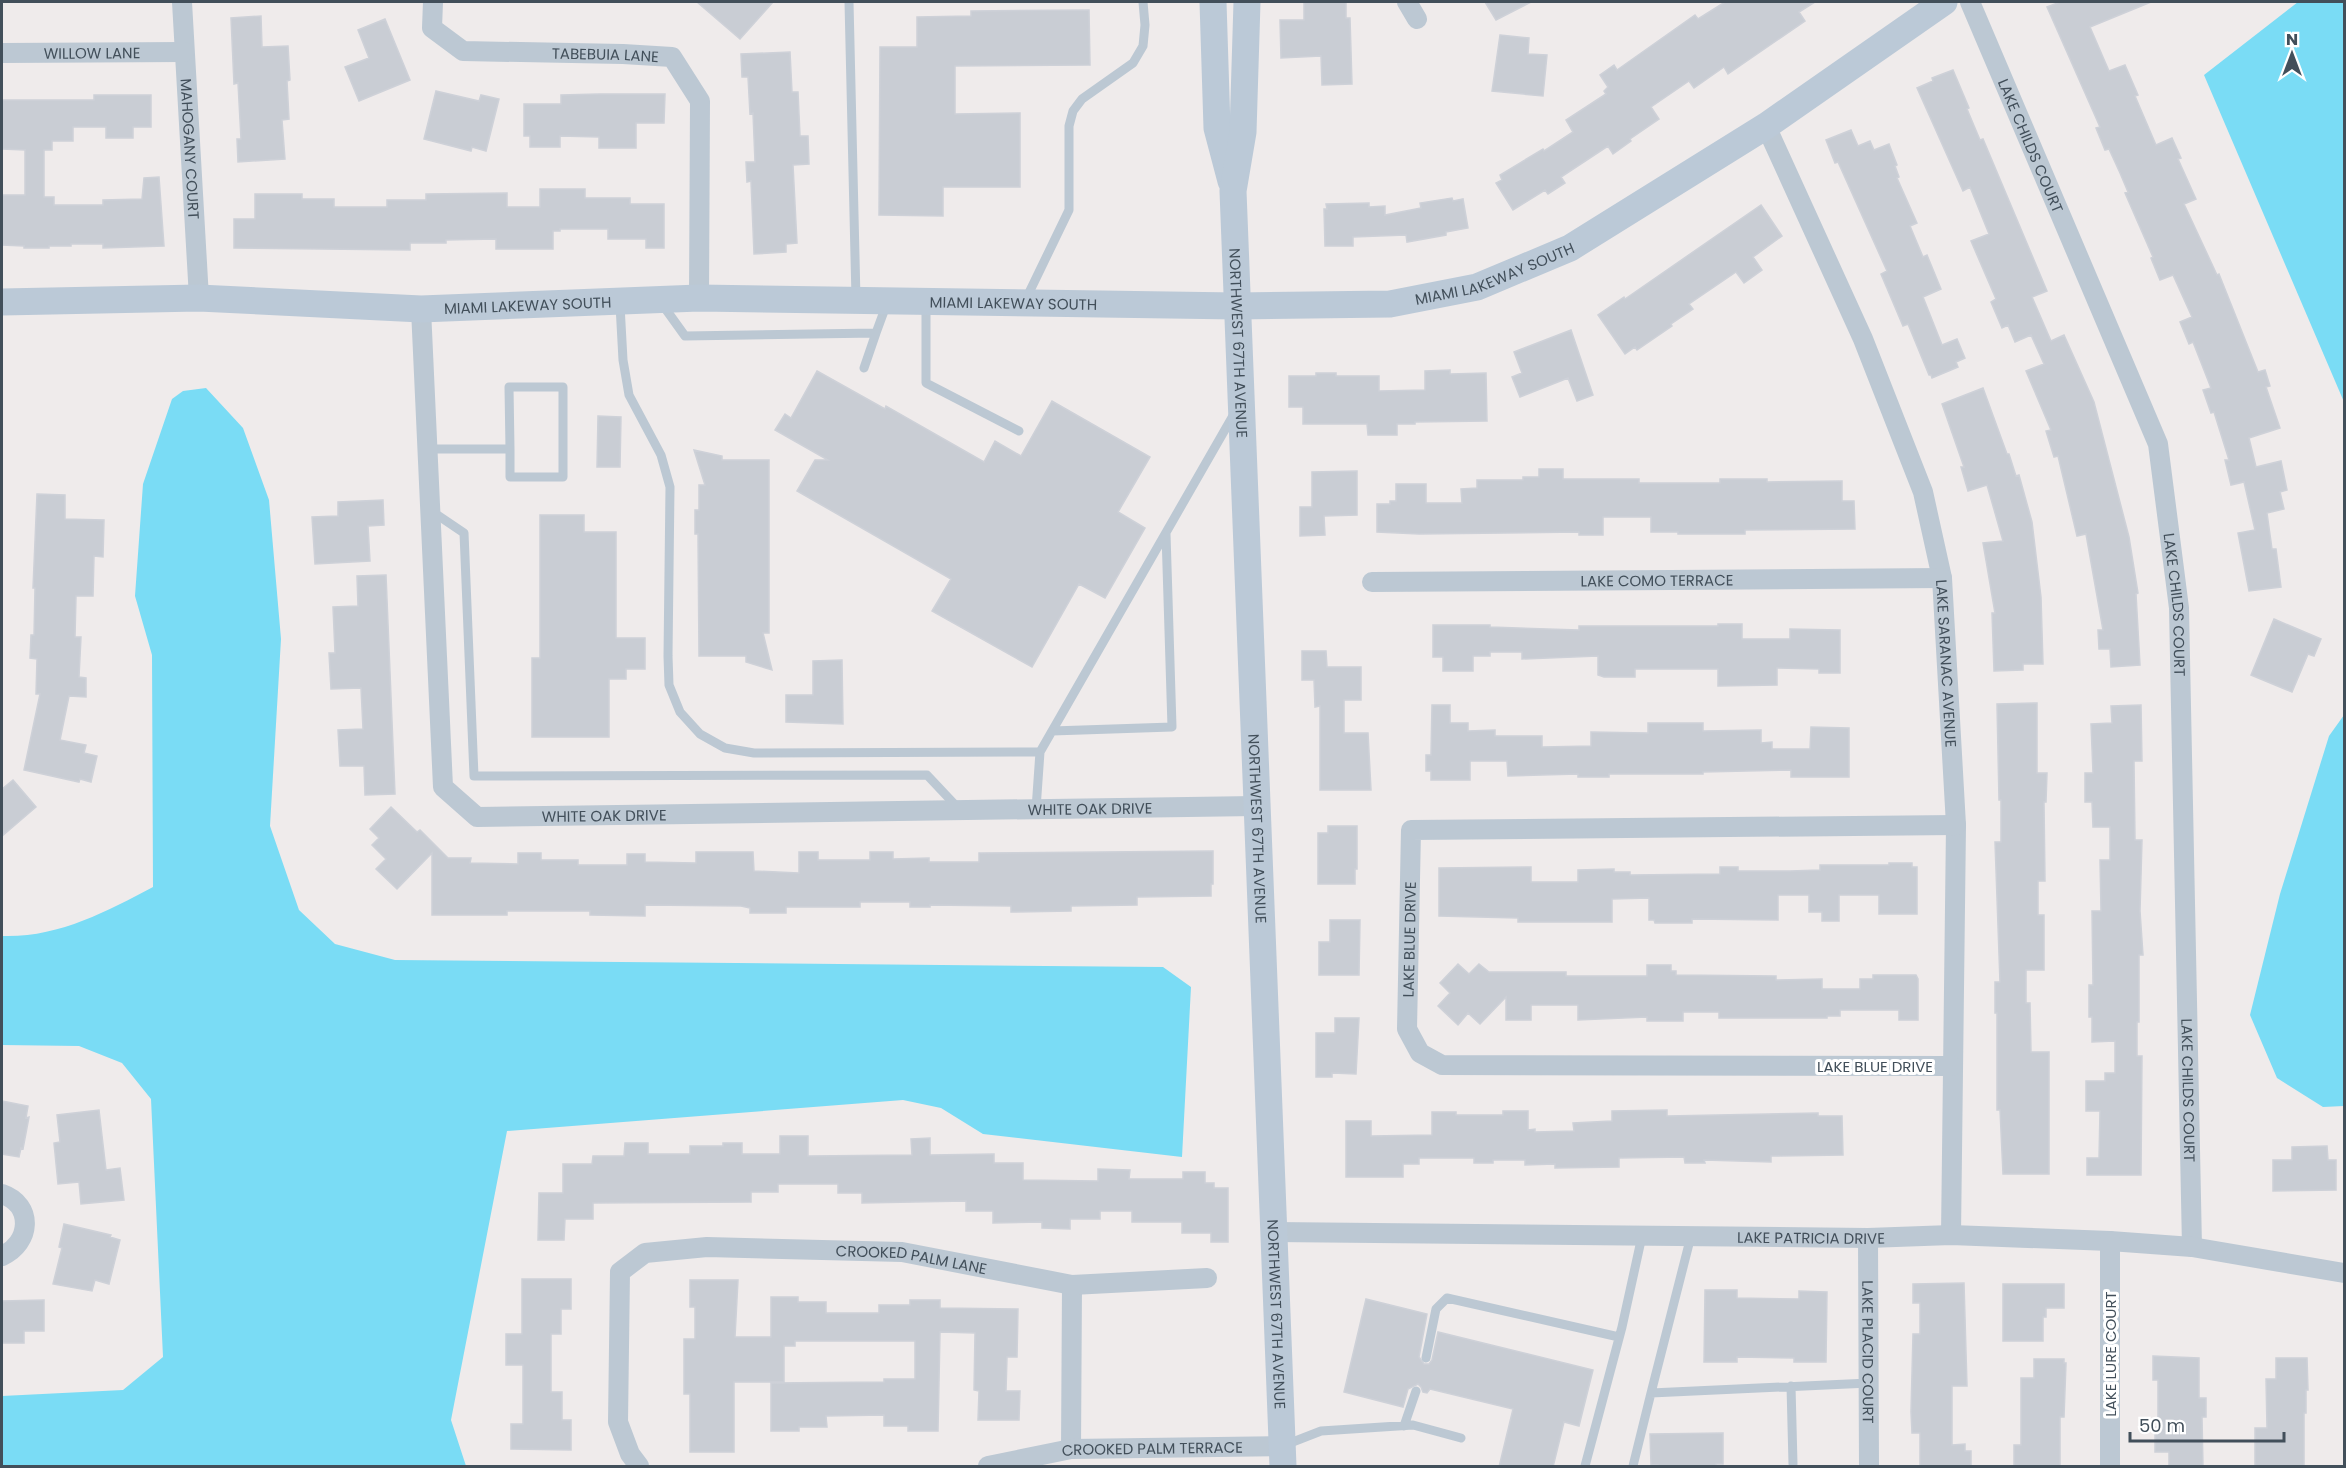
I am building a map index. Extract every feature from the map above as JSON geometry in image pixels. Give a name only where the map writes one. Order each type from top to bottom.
[{"type":"street","name":"MAHOGANY COURT","points":[[182,2],[199,298]]},
{"type":"street","name":"TABEBUIA LANE","points":[[433,2],[432,28],[463,51],[672,57],[700,101],[699,298]]},
{"type":"street","name":"NORTHWEST 67TH AVENUE","points":[[1213,2],[1217,128],[1233,191],[1282,1456]]},
{"type":"street","name":"NORTHWEST 67TH AVENUE","points":[[1233,191],[1243,132],[1247,2]]},
{"type":"street","points":[[1407,2],[1417,19]]},
{"type":"street","name":"MIAMI LAKEWAY SOUTH","points":[[2,302],[199,298],[421,309],[699,298],[1238,306],[1390,304],[1477,287],[1570,248],[1766,126],[1944,2]]},
{"type":"street","name":"LAKE CHILDS COURT","points":[[1970,2],[2158,444],[2179,608],[2192,1247]]},
{"type":"street","name":"WILLOW LANE","points":[[2,53],[184,52]]},
{"type":"street","name":"LAKE SARANAC AVENUE","points":[[1766,126],[1863,339],[1923,492],[1942,578],[1956,825],[1951,1235]]},
{"type":"street","name":"WHITE OAK DRIVE","points":[[421,309],[443,787],[477,817],[1256,806]]},
{"type":"street","name":"LAKE COMO TERRACE","points":[[1372,582],[1942,578]]},
{"type":"street","name":"LAKE BLUE DRIVE","points":[[1952,1066],[1443,1065],[1420,1053],[1407,1029],[1411,830],[1956,825]]},
{"type":"street","points":[[2,1194],[9,1196],[17,1203],[23,1213],[25,1224],[24,1235],[18,1245],[11,1252],[2,1256]]},
{"type":"street","name":"LAKE PATRICIA DRIVE","points":[[1274,1232],[1868,1238],[1951,1235],[2110,1241],[2192,1247],[2344,1273]]},
{"type":"street","name":"LAKE PLACID COURT","points":[[1868,1238],[1869,1467]]},
{"type":"street","name":"LAKE LURE COURT","points":[[2110,1241],[2110,1467]]},
{"type":"street","name":"CROOKED PALM LANE","points":[[634,1460],[618,1422],[620,1272],[645,1253],[707,1247],[902,1252],[1072,1285],[1207,1278]]},
{"type":"street","points":[[1071,1449],[1072,1285]]},
{"type":"street","name":"CROOKED PALM TERRACE","points":[[988,1467],[1071,1449],[1282,1456]]},
{"type":"lane","points":[[849,2],[856,300]]},
{"type":"lane","points":[[1024,303],[1070,210],[1069,126],[1072,111],[1082,99],[1133,63],[1143,46],[1145,25],[1143,2]]},
{"type":"lane","points":[[659,299],[685,336],[876,333]]},
{"type":"lane","points":[[864,368],[888,300]]},
{"type":"lane","points":[[619,301],[623,360],[629,395],[661,455],[670,487],[669,685],[680,712],[700,734],[725,748],[754,753],[1040,752]]},
{"type":"lane","points":[[926,301],[926,383],[1019,431]]},
{"type":"lane","points":[[509,387],[563,387],[563,477],[510,477],[510,449],[509,387]]},
{"type":"lane","points":[[1036,809],[1040,752],[1241,402]]},
{"type":"lane","points":[[427,449],[510,449]]},
{"type":"lane","points":[[430,510],[464,533],[474,776],[927,775],[961,810]]},
{"type":"lane","points":[[1052,731],[1172,727],[1166,532]]},
{"type":"lane","points":[[1585,1467],[1619,1337],[1642,1236]]},
{"type":"lane","points":[[1633,1467],[1691,1236]]},
{"type":"lane","points":[[1426,1358],[1436,1310],[1447,1298],[1619,1337]]},
{"type":"lane","points":[[1651,1393],[1869,1383]]},
{"type":"lane","points":[[1791,1386],[1793,1464]]},
{"type":"lane","points":[[1404,1426],[1416,1391]]},
{"type":"lane","points":[[1282,1456],[1321,1431],[1413,1425],[1461,1438]]},
{"type":"water","points":[[2298,2],[2344,2],[2344,402],[2204,75]]},
{"type":"water","points":[[206,388],[243,428],[269,500],[281,639],[270,826],[299,910],[335,944],[395,960],[1163,967],[1191,987],[1182,1157],[983,1134],[941,1108],[903,1100],[507,1131],[451,1420],[466,1466],[2,1466],[2,1396],[123,1390],[163,1357],[151,1099],[122,1063],[79,1046],[2,1045],[2,936],[42,933],[62,928],[99,914],[153,887],[152,655],[135,596],[143,484],[172,399],[183,391]]},
{"type":"water","points":[[2344,715],[2344,1106],[2323,1107],[2277,1078],[2250,1015],[2280,894],[2329,736]]},
{"type":"building","points":[[697,2],[773,2],[740,39]]},
{"type":"building","points":[[1304,2],[1346,2],[1346,18],[1350,18],[1352,84],[1322,85],[1321,56],[1281,58],[1280,20],[1304,20]]},
{"type":"building","points":[[1485,2],[1531,2],[1496,20]]},
{"type":"building","points":[[1725,2],[1815,2],[1799,12],[1805,21],[1728,74],[1724,67],[1694,88],[1689,81],[1651,107],[1659,119],[1613,154],[1608,146],[1561,177],[1565,183],[1548,194],[1545,190],[1513,210],[1496,183],[1502,180],[1500,175],[1573,132],[1566,120],[1606,94],[1604,91],[1608,87],[1600,75],[1614,65],[1617,70],[1695,15],[1698,19]]},
{"type":"building","points":[[2060,2],[2151,2],[2090,27],[2109,71],[2125,65],[2138,95],[2135,96],[2156,145],[2172,138],[2181,158],[2178,159],[2196,199],[2184,204],[2217,275],[2219,274],[2258,372],[2265,370],[2270,386],[2266,387],[2280,428],[2249,438],[2256,467],[2281,461],[2287,490],[2280,492],[2284,509],[2267,513],[2272,549],[2276,549],[2281,587],[2249,591],[2238,533],[2255,530],[2244,482],[2231,485],[2225,460],[2229,460],[2214,412],[2211,413],[2203,390],[2211,388],[2193,342],[2189,344],[2180,322],[2192,317],[2173,275],[2160,280],[2151,258],[2153,257],[2125,193],[2128,192],[2120,173],[2109,149],[2105,150],[2096,128],[2100,127],[2047,7]]},
{"type":"building","points":[[1089,10],[1090,65],[955,66],[955,114],[1020,113],[1020,187],[943,187],[943,216],[879,215],[880,47],[917,47],[917,17],[971,16],[971,11]]},
{"type":"building","points":[[261,16],[262,47],[288,46],[289,119],[282,120],[285,159],[238,162],[237,139],[241,139],[238,83],[234,84],[231,18]]},
{"type":"building","points":[[385,19],[410,80],[359,101],[345,67],[369,58],[358,30]]},
{"type":"building","points":[[1500,35],[1529,38],[1528,54],[1547,55],[1543,96],[1492,91]]},
{"type":"building","points":[[790,52],[792,92],[798,92],[800,136],[808,136],[809,164],[793,165],[797,243],[786,244],[786,252],[754,254],[751,181],[747,182],[746,162],[755,162],[753,113],[750,114],[748,77],[742,77],[741,54]]},
{"type":"building","points":[[1953,70],[1980,140],[1983,139],[2047,291],[2032,297],[2051,341],[2064,335],[2094,402],[2129,537],[2138,593],[2136,594],[2140,665],[2111,667],[2110,649],[2099,649],[2098,630],[2103,630],[2086,534],[2077,536],[2058,456],[2054,457],[2046,431],[2051,430],[2026,371],[2044,364],[2031,335],[2015,342],[2008,325],[2002,328],[1991,302],[1996,299],[1971,241],[1989,234],[1970,187],[1963,191],[1917,88],[1933,81],[1932,78]]},
{"type":"building","points":[[436,91],[479,101],[481,95],[499,99],[486,151],[472,147],[471,151],[424,139]]},
{"type":"building","points":[[665,94],[664,123],[636,123],[636,148],[599,148],[599,137],[560,136],[560,147],[530,147],[530,136],[524,136],[524,104],[561,104],[561,95]]},
{"type":"building","points":[[94,95],[151,95],[151,127],[133,127],[133,138],[106,138],[106,127],[73,127],[73,141],[52,141],[52,150],[44,150],[44,197],[54,197],[54,205],[103,205],[103,200],[142,199],[144,178],[159,177],[164,246],[103,248],[103,244],[71,244],[71,246],[49,246],[49,248],[24,248],[24,246],[2,245],[2,195],[25,195],[25,150],[2,149],[2,100],[94,100]]},
{"type":"building","points":[[1851,130],[1858,146],[1870,141],[1874,150],[1889,144],[1897,165],[1895,166],[1899,177],[1897,178],[1917,223],[1910,226],[1923,257],[1927,255],[1941,289],[1923,297],[1942,345],[1957,339],[1965,358],[1956,362],[1958,367],[1932,378],[1908,324],[1903,326],[1881,274],[1887,271],[1826,140]]},
{"type":"building","points":[[540,189],[585,189],[585,198],[630,198],[630,204],[664,204],[664,248],[646,248],[646,239],[608,239],[608,229],[560,229],[560,231],[553,231],[553,249],[496,249],[496,239],[410,243],[410,250],[234,248],[234,219],[255,219],[255,194],[302,194],[302,199],[334,199],[334,207],[387,207],[387,200],[426,200],[426,194],[507,193],[507,207],[540,207]]},
{"type":"building","points":[[1452,198],[1453,201],[1463,199],[1468,228],[1446,232],[1446,235],[1407,242],[1406,235],[1353,237],[1353,246],[1325,246],[1324,209],[1327,209],[1326,204],[1369,203],[1369,207],[1385,206],[1385,215],[1421,208],[1420,203]]},
{"type":"building","points":[[1761,205],[1782,236],[1753,257],[1762,270],[1744,283],[1736,272],[1689,304],[1693,309],[1671,324],[1672,326],[1637,350],[1635,347],[1625,354],[1598,315],[1624,297],[1625,299]]},
{"type":"building","points":[[1571,330],[1593,395],[1577,401],[1568,378],[1520,397],[1512,377],[1522,373],[1514,352]]},
{"type":"building","points":[[1450,370],[1450,374],[1486,373],[1487,421],[1397,424],[1397,435],[1368,435],[1367,424],[1303,424],[1303,407],[1289,407],[1289,376],[1336,373],[1336,376],[1379,376],[1379,391],[1425,390],[1425,371]]},
{"type":"building","points":[[817,371],[885,409],[886,406],[984,462],[995,441],[1021,456],[1052,401],[1150,457],[1118,512],[1145,528],[1105,598],[1079,584],[1032,667],[932,611],[951,579],[797,491],[815,460],[828,460],[775,430],[785,414],[791,418]]},
{"type":"building","points":[[1983,388],[2016,476],[2019,475],[2032,522],[2041,597],[2043,664],[2023,664],[2023,670],[1994,671],[1992,613],[1995,613],[1983,543],[2003,541],[1987,485],[1968,491],[1961,467],[1964,467],[1942,404]]},
{"type":"building","points":[[598,416],[621,417],[620,467],[597,467]]},
{"type":"building","points":[[694,450],[722,456],[722,460],[769,460],[769,633],[763,633],[772,670],[746,662],[746,656],[699,656],[698,534],[695,534],[695,510],[699,510],[699,485],[705,485]]},
{"type":"building","points":[[1539,469],[1563,469],[1563,479],[1639,479],[1639,483],[1720,483],[1720,479],[1767,479],[1767,482],[1842,481],[1842,501],[1854,501],[1855,529],[1745,530],[1745,534],[1678,534],[1678,532],[1651,532],[1651,517],[1603,517],[1603,535],[1579,535],[1579,532],[1419,534],[1377,532],[1377,504],[1390,504],[1390,501],[1396,501],[1396,484],[1426,484],[1426,503],[1462,503],[1461,489],[1477,488],[1477,480],[1523,480],[1523,477],[1539,477]]},
{"type":"building","points":[[1357,471],[1357,515],[1324,516],[1325,535],[1300,536],[1300,507],[1312,507],[1312,472]]},
{"type":"building","points":[[37,494],[65,495],[65,519],[104,520],[103,557],[94,556],[93,596],[76,596],[75,637],[81,637],[79,677],[86,678],[86,697],[69,696],[60,740],[86,745],[84,753],[97,756],[91,782],[80,779],[79,782],[24,770],[40,694],[36,694],[37,659],[30,658],[31,635],[34,635],[35,588],[33,588]]},
{"type":"building","points":[[383,500],[384,525],[368,526],[370,561],[315,564],[312,517],[338,516],[338,502]]},
{"type":"building","points":[[540,515],[584,515],[584,532],[616,532],[616,638],[645,638],[645,669],[626,669],[626,679],[609,679],[609,737],[532,737],[532,658],[540,658]]},
{"type":"building","points":[[386,575],[395,794],[365,795],[364,766],[340,766],[338,730],[363,729],[361,688],[331,689],[329,653],[335,653],[333,607],[358,606],[357,576]]},
{"type":"building","points":[[2274,619],[2321,639],[2314,656],[2308,654],[2292,692],[2251,675]]},
{"type":"building","points":[[1718,624],[1742,624],[1742,639],[1790,639],[1790,629],[1840,630],[1840,673],[1819,673],[1819,669],[1777,668],[1777,685],[1718,686],[1718,669],[1635,669],[1635,677],[1604,677],[1598,675],[1598,656],[1522,659],[1522,652],[1490,652],[1490,656],[1473,656],[1473,671],[1443,671],[1443,657],[1433,657],[1433,625],[1490,625],[1490,627],[1579,630],[1579,626],[1718,626]]},
{"type":"building","points":[[1302,651],[1326,651],[1327,667],[1361,667],[1361,700],[1344,700],[1344,733],[1368,733],[1371,790],[1320,790],[1320,706],[1315,707],[1314,680],[1302,680]]},
{"type":"building","points":[[842,660],[843,724],[786,722],[786,695],[813,695],[813,661]]},
{"type":"building","points":[[2037,703],[2037,773],[2047,773],[2046,802],[2044,802],[2045,881],[2038,881],[2038,915],[2044,915],[2044,970],[2026,970],[2026,1003],[2030,1003],[2031,1052],[2049,1052],[2049,1174],[2003,1174],[2000,1110],[1997,1110],[1997,1013],[1995,1013],[1995,982],[2000,982],[1995,842],[2001,842],[1997,704]]},
{"type":"building","points":[[1432,705],[1450,705],[1450,723],[1468,723],[1468,731],[1495,730],[1495,736],[1542,736],[1542,747],[1591,746],[1591,732],[1648,733],[1648,723],[1703,723],[1703,731],[1761,730],[1761,743],[1772,742],[1772,749],[1810,749],[1811,727],[1849,728],[1849,777],[1791,777],[1791,770],[1703,772],[1703,774],[1609,774],[1609,777],[1578,777],[1578,774],[1508,776],[1507,761],[1470,761],[1470,780],[1431,780],[1431,771],[1426,771],[1426,755],[1431,755]]},
{"type":"building","points":[[2141,705],[2142,761],[2134,761],[2135,840],[2142,840],[2140,911],[2143,955],[2139,955],[2139,1022],[2137,1022],[2137,1056],[2142,1056],[2141,1175],[2087,1175],[2087,1158],[2099,1158],[2100,1111],[2086,1111],[2086,1081],[2105,1081],[2105,1073],[2115,1073],[2115,1041],[2092,1042],[2092,1017],[2089,1017],[2089,985],[2093,985],[2092,911],[2101,911],[2100,860],[2110,860],[2110,827],[2093,827],[2092,802],[2085,802],[2085,773],[2093,773],[2091,724],[2112,723],[2111,706]]},
{"type":"building","points":[[13,780],[36,807],[2,836],[2,789]]},
{"type":"building","points":[[391,807],[417,832],[420,830],[448,858],[471,858],[470,863],[518,864],[518,853],[541,853],[541,860],[578,860],[578,865],[627,865],[627,854],[645,854],[645,862],[696,863],[696,852],[753,852],[754,871],[799,873],[799,852],[818,852],[818,860],[870,860],[870,852],[893,852],[893,859],[929,858],[929,862],[979,862],[979,853],[1213,851],[1213,884],[1211,884],[1211,896],[1137,897],[1137,905],[1071,906],[1071,911],[1011,912],[1011,906],[930,905],[930,907],[910,907],[910,902],[860,902],[860,907],[786,907],[786,913],[750,913],[750,908],[741,906],[645,905],[645,916],[590,915],[590,911],[507,911],[507,915],[432,915],[432,853],[397,889],[376,869],[386,859],[372,845],[379,838],[370,829]]},
{"type":"building","points":[[1328,826],[1357,826],[1355,884],[1318,884],[1318,833],[1328,833]]},
{"type":"building","points":[[1889,863],[1912,863],[1912,867],[1917,867],[1917,914],[1879,914],[1879,895],[1839,895],[1839,921],[1822,921],[1822,912],[1809,912],[1809,895],[1778,895],[1778,920],[1692,919],[1692,923],[1655,923],[1654,920],[1649,920],[1649,898],[1612,899],[1612,922],[1518,922],[1518,918],[1439,916],[1439,868],[1531,867],[1531,882],[1578,882],[1578,870],[1614,869],[1614,872],[1630,872],[1630,875],[1720,874],[1720,867],[1738,867],[1738,871],[1790,871],[1820,870],[1820,865],[1889,865]]},
{"type":"building","points":[[1330,920],[1360,920],[1359,975],[1319,975],[1319,942],[1330,942]]},
{"type":"building","points":[[1458,964],[1469,974],[1479,964],[1489,972],[1566,972],[1566,976],[1647,976],[1647,965],[1671,965],[1671,971],[1676,971],[1676,975],[1776,976],[1776,980],[1822,979],[1822,989],[1860,989],[1860,979],[1873,979],[1873,975],[1916,975],[1918,979],[1918,1020],[1899,1020],[1899,1010],[1840,1010],[1840,1016],[1827,1016],[1827,1018],[1719,1018],[1719,1012],[1683,1012],[1683,1021],[1647,1021],[1647,1017],[1578,1020],[1578,1005],[1531,1005],[1531,1020],[1506,1020],[1506,997],[1480,1024],[1468,1013],[1458,1025],[1438,1006],[1450,993],[1440,983]]},
{"type":"building","points":[[1335,1018],[1359,1018],[1356,1074],[1332,1073],[1332,1077],[1316,1077],[1316,1033],[1335,1033]]},
{"type":"building","points":[[2,1101],[28,1106],[26,1118],[29,1117],[23,1149],[21,1148],[19,1157],[2,1154]]},
{"type":"building","points":[[99,1110],[106,1170],[120,1168],[124,1200],[81,1204],[79,1182],[58,1184],[54,1143],[60,1142],[57,1115]]},
{"type":"building","points":[[1667,1110],[1667,1116],[1818,1113],[1818,1116],[1842,1116],[1843,1155],[1771,1156],[1771,1162],[1704,1160],[1705,1163],[1685,1163],[1684,1157],[1619,1158],[1619,1167],[1555,1168],[1555,1164],[1525,1165],[1525,1160],[1493,1160],[1493,1163],[1474,1163],[1474,1158],[1419,1158],[1419,1164],[1403,1164],[1403,1177],[1346,1177],[1346,1121],[1371,1121],[1371,1136],[1432,1135],[1432,1112],[1456,1112],[1456,1115],[1503,1115],[1503,1111],[1528,1111],[1528,1130],[1535,1129],[1535,1132],[1574,1131],[1573,1123],[1612,1121],[1612,1111]]},
{"type":"building","points":[[780,1136],[808,1136],[808,1156],[912,1155],[911,1139],[930,1138],[930,1155],[994,1154],[994,1163],[1023,1163],[1023,1180],[1098,1181],[1098,1169],[1130,1170],[1129,1179],[1183,1179],[1183,1172],[1205,1172],[1205,1183],[1214,1183],[1214,1188],[1228,1188],[1228,1242],[1211,1242],[1211,1233],[1182,1233],[1182,1222],[1132,1222],[1132,1211],[1100,1211],[1100,1219],[1070,1219],[1070,1229],[1042,1228],[1042,1222],[993,1223],[993,1211],[966,1211],[966,1201],[862,1203],[862,1193],[838,1193],[838,1184],[778,1184],[778,1192],[751,1192],[751,1202],[593,1203],[593,1219],[565,1219],[564,1240],[538,1240],[539,1193],[563,1193],[563,1164],[592,1164],[593,1156],[624,1156],[625,1143],[648,1143],[648,1154],[690,1154],[690,1146],[723,1146],[723,1143],[742,1143],[742,1154],[780,1154]]},
{"type":"building","points":[[2327,1146],[2328,1160],[2336,1160],[2336,1190],[2273,1191],[2273,1160],[2292,1160],[2292,1147]]},
{"type":"building","points":[[64,1224],[111,1235],[110,1237],[120,1240],[109,1284],[95,1280],[92,1291],[53,1284],[62,1248],[59,1247]]},
{"type":"building","points":[[522,1279],[571,1279],[571,1309],[561,1309],[561,1334],[551,1334],[551,1392],[562,1392],[562,1420],[571,1420],[571,1450],[511,1449],[511,1424],[523,1424],[523,1365],[506,1365],[506,1334],[522,1334]]},
{"type":"building","points":[[690,1280],[738,1280],[735,1337],[771,1337],[771,1297],[798,1297],[798,1302],[826,1302],[826,1313],[879,1313],[879,1305],[910,1305],[910,1300],[940,1300],[940,1308],[1018,1309],[1017,1357],[1007,1357],[1006,1391],[1020,1391],[1019,1420],[978,1420],[979,1391],[974,1390],[975,1333],[940,1332],[938,1431],[908,1431],[908,1426],[884,1426],[884,1415],[826,1416],[827,1427],[799,1427],[799,1431],[771,1431],[771,1383],[884,1382],[884,1379],[915,1379],[915,1341],[795,1341],[795,1346],[784,1346],[784,1382],[734,1382],[734,1452],[690,1452],[690,1394],[684,1394],[684,1339],[695,1339],[695,1307],[690,1307]]},
{"type":"building","points":[[1964,1283],[1967,1386],[1952,1386],[1952,1445],[1965,1444],[1965,1451],[1971,1451],[1971,1467],[1920,1467],[1920,1433],[1912,1433],[1911,1412],[1913,1334],[1920,1334],[1920,1303],[1913,1303],[1913,1284]]},
{"type":"building","points":[[2003,1284],[2064,1284],[2064,1308],[2046,1308],[2046,1317],[2043,1317],[2043,1341],[2003,1341]]},
{"type":"building","points":[[1705,1290],[1737,1290],[1737,1298],[1799,1299],[1799,1291],[1827,1292],[1826,1362],[1794,1362],[1794,1358],[1737,1357],[1737,1362],[1704,1362]]},
{"type":"building","points":[[1366,1299],[1427,1314],[1419,1357],[1424,1364],[1429,1364],[1432,1360],[1438,1332],[1593,1370],[1579,1426],[1564,1422],[1553,1467],[1499,1467],[1513,1409],[1430,1389],[1427,1393],[1423,1392],[1418,1384],[1408,1389],[1403,1407],[1344,1392]]},
{"type":"building","points":[[44,1300],[44,1331],[24,1331],[24,1343],[2,1343],[2,1301]]},
{"type":"building","points":[[2153,1356],[2199,1358],[2199,1398],[2206,1398],[2206,1417],[2202,1417],[2203,1467],[2169,1467],[2169,1452],[2155,1452],[2155,1427],[2158,1427],[2158,1380],[2153,1380]]},
{"type":"building","points":[[2276,1358],[2307,1358],[2308,1390],[2306,1390],[2306,1413],[2304,1413],[2304,1467],[2255,1467],[2255,1428],[2267,1428],[2266,1379],[2276,1379]]},
{"type":"building","points":[[2034,1359],[2064,1359],[2066,1363],[2064,1417],[2060,1417],[2060,1467],[2014,1466],[2014,1445],[2021,1445],[2021,1378],[2034,1378]]},
{"type":"building","points":[[1723,1433],[1723,1464],[1716,1464],[1716,1467],[1651,1465],[1650,1434]]}]
